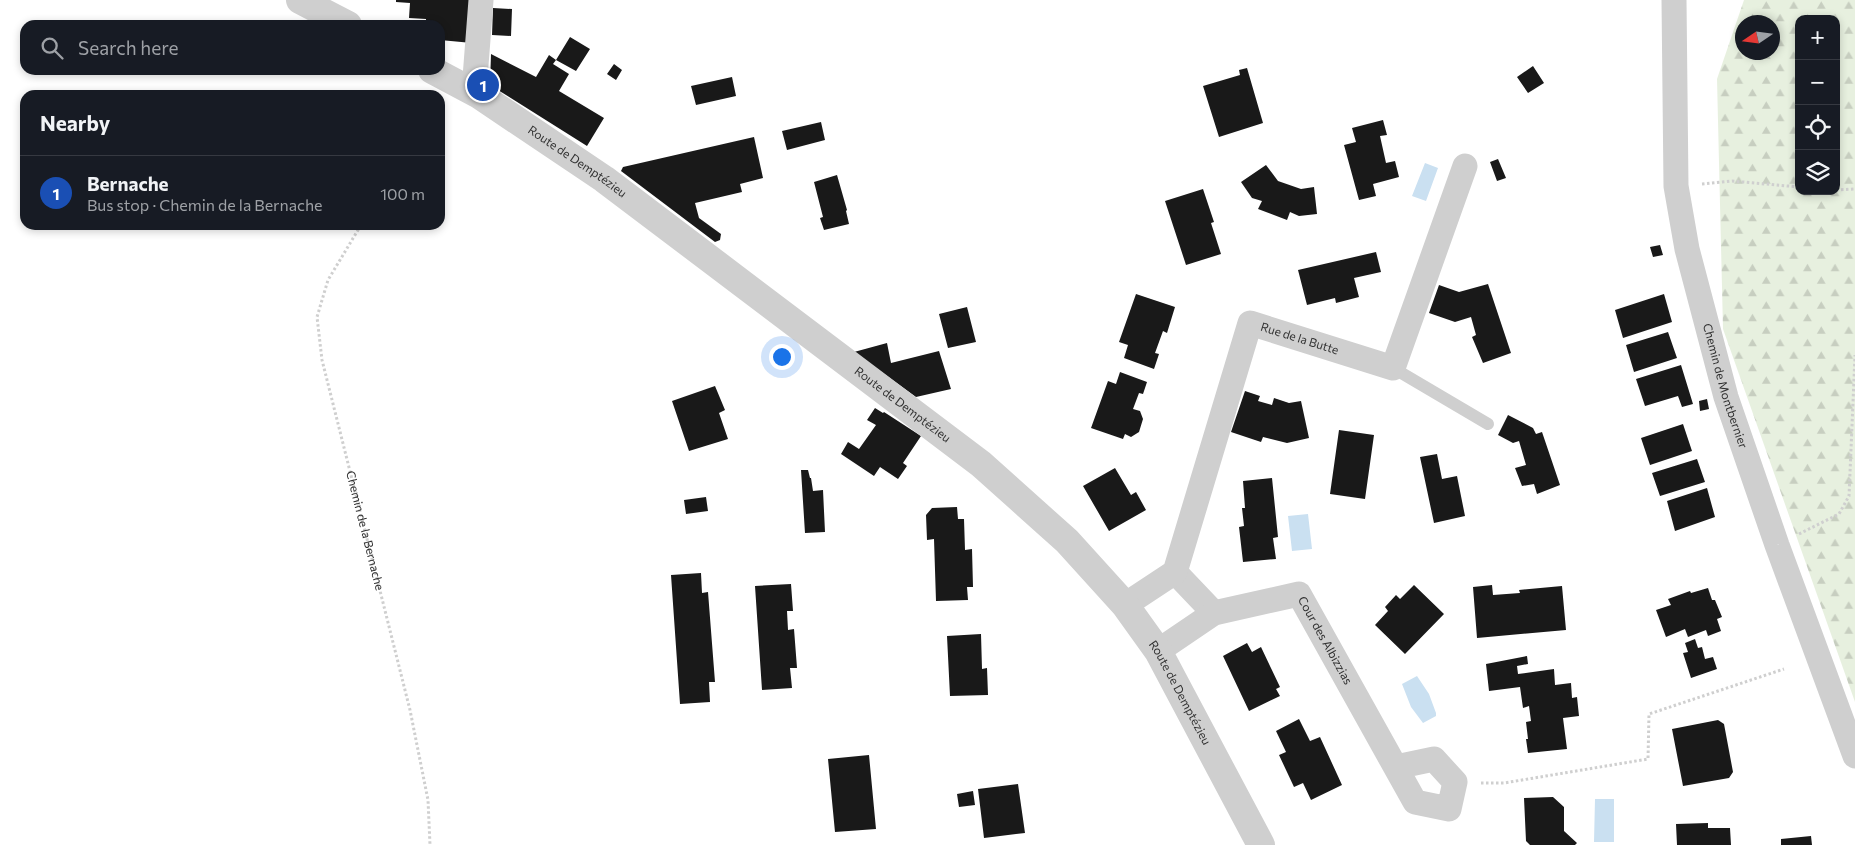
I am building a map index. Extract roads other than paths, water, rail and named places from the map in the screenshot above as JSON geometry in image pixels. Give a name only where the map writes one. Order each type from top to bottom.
[{"type":"street","points":[[300,0],[338,20]]},
{"type":"street","points":[[472,91],[475,78],[481,0]]},
{"type":"street","name":"Chemin de Montbernier","points":[[1674,0],[1676,186],[1687,249],[1726,397],[1776,545],[1855,756]]},
{"type":"street","name":"Route de Demptézieu","points":[[442,75],[472,91],[604,179],[982,464],[1067,541],[1124,605],[1158,651],[1261,845]]},
{"type":"street","points":[[1393,368],[1465,166]]},
{"type":"street","name":"Rue de la Butte","points":[[1175,572],[1250,322],[1393,368]]},
{"type":"street","points":[[1124,605],[1175,572],[1214,613]]},
{"type":"street","name":"Cour des Albizzias","points":[[1158,651],[1214,613],[1299,594],[1396,768],[1415,802],[1449,809],[1455,782],[1434,759],[1396,768]]},
{"type":"lane","points":[[1393,368],[1488,424]]},
{"type":"water","points":[[1425,163],[1438,168],[1426,201],[1412,196]]},
{"type":"water","points":[[1308,514],[1312,549],[1292,551],[1288,516]]},
{"type":"water","points":[[1417,676],[1429,694],[1436,713],[1436,716],[1423,723],[1411,707],[1402,684]]},
{"type":"water","points":[[1595,799],[1614,799],[1614,842],[1594,842]]},
{"type":"place","name":"Bernache","points":[[483,85]]}]
